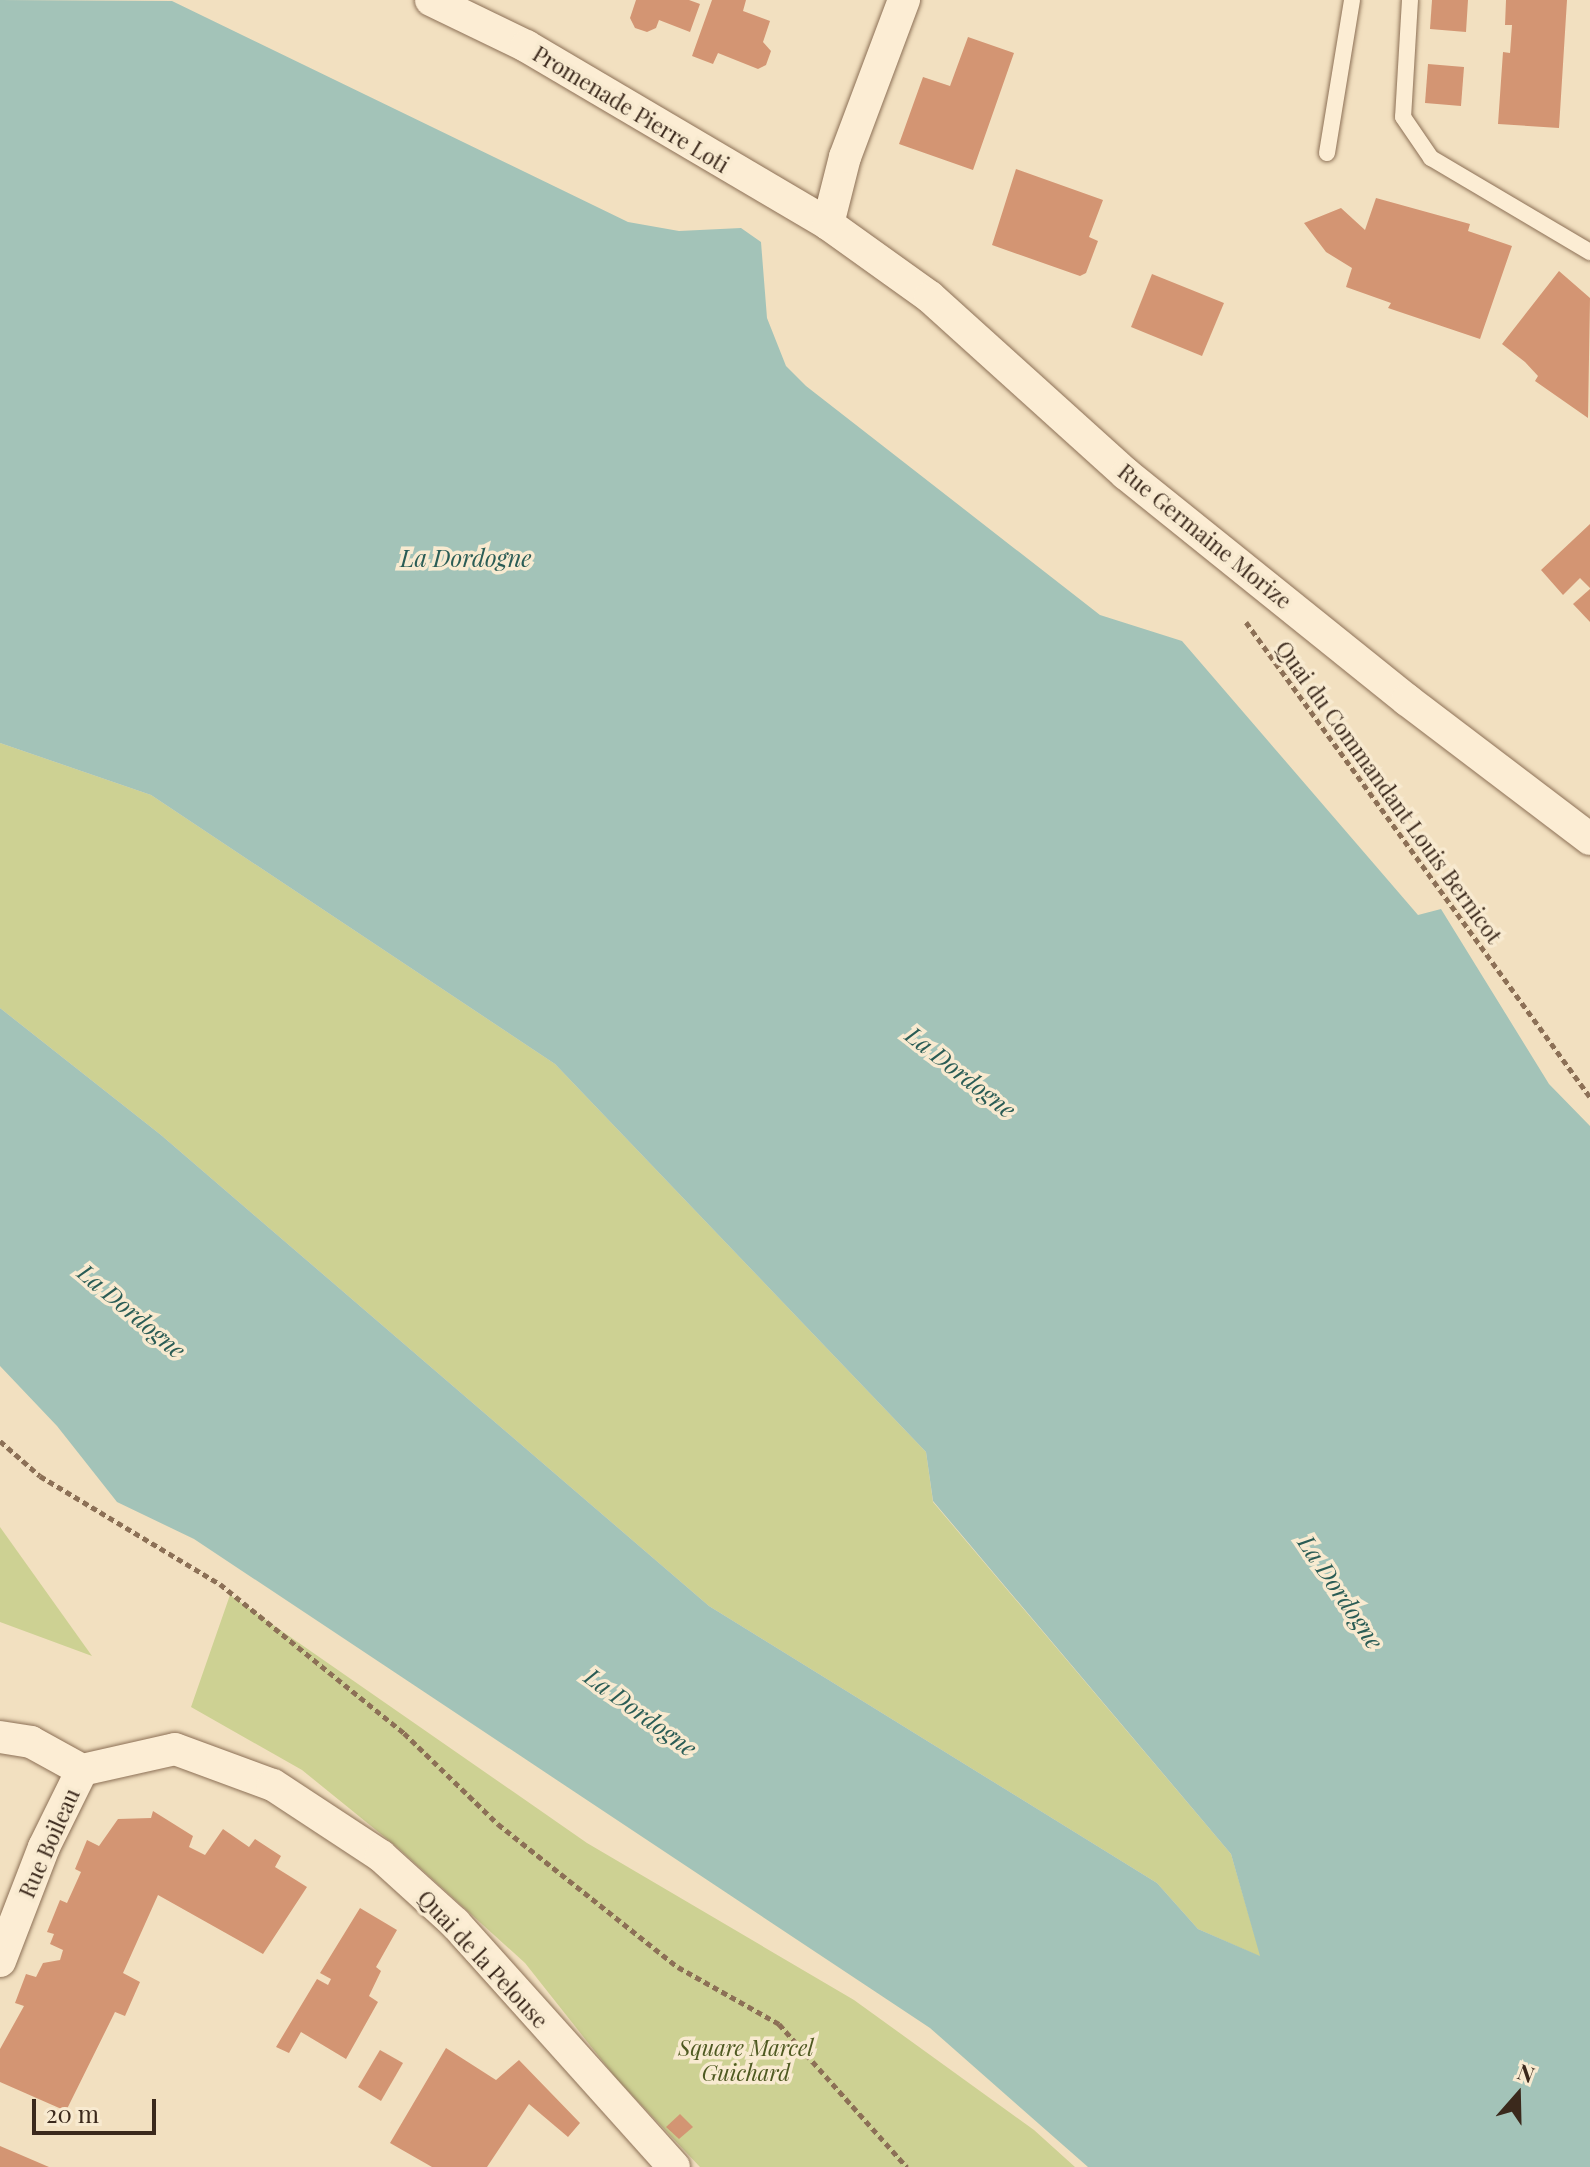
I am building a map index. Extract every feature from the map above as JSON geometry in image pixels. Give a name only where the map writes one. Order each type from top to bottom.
[{"type":"street","name":"Promenade Pierre Loti","points":[[431,0],[526,46],[828,224]]},
{"type":"street","points":[[828,224],[845,157],[904,0]]},
{"type":"street","name":"Rue Germaine Morize","points":[[828,224],[930,297],[1126,474],[1590,839]]},
{"type":"street","points":[[0,1737],[31,1742],[82,1770]]},
{"type":"street","name":"Quai de la Pelouse","points":[[82,1770],[175,1749],[273,1785],[381,1856],[455,1923],[674,2167]]},
{"type":"street","name":"Rue Boileau","points":[[0,1961],[44,1847],[82,1770]]},
{"type":"lane","points":[[1327,153],[1352,0]]},
{"type":"lane","points":[[1410,0],[1403,117],[1431,158],[1590,252]]},
{"type":"path","name":"Quai du Commandant Louis Bernicot","points":[[1239,613],[1590,1097]]},
{"type":"path","points":[[0,1441],[76,1499],[220,1584],[404,1733],[498,1824],[678,1967],[779,2024],[907,2167]]},
{"type":"green space","points":[[0,743],[151,795],[555,1064],[926,1452],[933,1502],[1231,1854],[1261,1957],[1198,1929],[1157,1883],[709,1606],[161,1135],[0,1008]]},
{"type":"green space","points":[[0,1527],[92,1656],[0,1622]]},
{"type":"green space","name":"Square Marcel Guichard","points":[[230,1595],[587,1843],[854,2000],[1034,2130],[1075,2167],[700,2167],[616,2078],[525,1963],[397,1847],[302,1770],[191,1707]]},
{"type":"water","name":"La Dordogne","points":[[0,0],[172,1],[628,222],[679,231],[741,228],[761,242],[767,318],[786,366],[806,386],[1100,615],[1182,641],[1418,915],[1441,909],[1549,1084],[1590,1126],[1590,2167],[1088,2167],[930,2028],[194,1539],[117,1502],[57,1426],[0,1366],[0,1008],[161,1135],[709,1606],[1157,1883],[1198,1929],[1260,1956],[1231,1854],[933,1501],[926,1452],[555,1064],[151,795],[0,743]]},
{"type":"building","points":[[636,0],[689,0],[700,4],[690,32],[659,20],[656,28],[647,32],[635,28],[630,18]]},
{"type":"building","points":[[712,0],[746,0],[743,11],[770,21],[763,42],[771,51],[766,65],[758,69],[718,53],[713,64],[692,56]]},
{"type":"building","points":[[1432,0],[1468,0],[1466,32],[1430,29]]},
{"type":"building","points":[[1506,0],[1567,0],[1559,128],[1498,124],[1503,52],[1510,53],[1512,25],[1505,25]]},
{"type":"building","points":[[968,37],[1014,53],[973,170],[899,144],[923,77],[950,86]]},
{"type":"building","points":[[1428,64],[1464,67],[1461,106],[1425,103]]},
{"type":"building","points":[[1016,169],[1103,200],[1089,237],[1098,241],[1086,273],[1080,276],[992,245]]},
{"type":"building","points":[[1376,198],[1470,224],[1468,231],[1512,246],[1480,339],[1388,308],[1391,303],[1346,287],[1352,268],[1326,252],[1304,223],[1341,208],[1365,230]]},
{"type":"building","points":[[1559,271],[1590,298],[1588,418],[1535,381],[1538,376],[1502,344]]},
{"type":"building","points":[[1152,274],[1224,303],[1202,356],[1131,327]]},
{"type":"building","points":[[1590,524],[1590,588],[1580,578],[1563,595],[1541,570]]},
{"type":"building","points":[[1590,589],[1590,622],[1573,604]]},
{"type":"building","points":[[153,1811],[193,1836],[189,1847],[205,1855],[223,1829],[249,1847],[255,1839],[281,1856],[275,1867],[307,1887],[263,1954],[158,1895],[123,1973],[140,1982],[125,2016],[115,2012],[66,2111],[0,2082],[0,2049],[24,2006],[15,2003],[26,1974],[36,1977],[43,1963],[60,1960],[63,1950],[50,1944],[54,1934],[47,1932],[60,1900],[67,1903],[81,1872],[75,1869],[87,1840],[99,1846],[118,1819],[151,1818]]},
{"type":"building","points":[[360,1908],[397,1930],[376,1967],[381,1971],[369,1996],[378,2002],[346,2059],[301,2032],[289,2053],[276,2047],[317,1979],[328,1985],[331,1979],[320,1973]]},
{"type":"building","points":[[446,2048],[496,2080],[519,2060],[580,2123],[568,2137],[529,2104],[487,2167],[432,2167],[390,2143]]},
{"type":"building","points":[[380,2050],[403,2063],[381,2101],[358,2087]]},
{"type":"building","points":[[680,2114],[693,2127],[679,2139],[666,2127]]},
{"type":"building","points":[[0,2146],[49,2167],[0,2167]]}]
